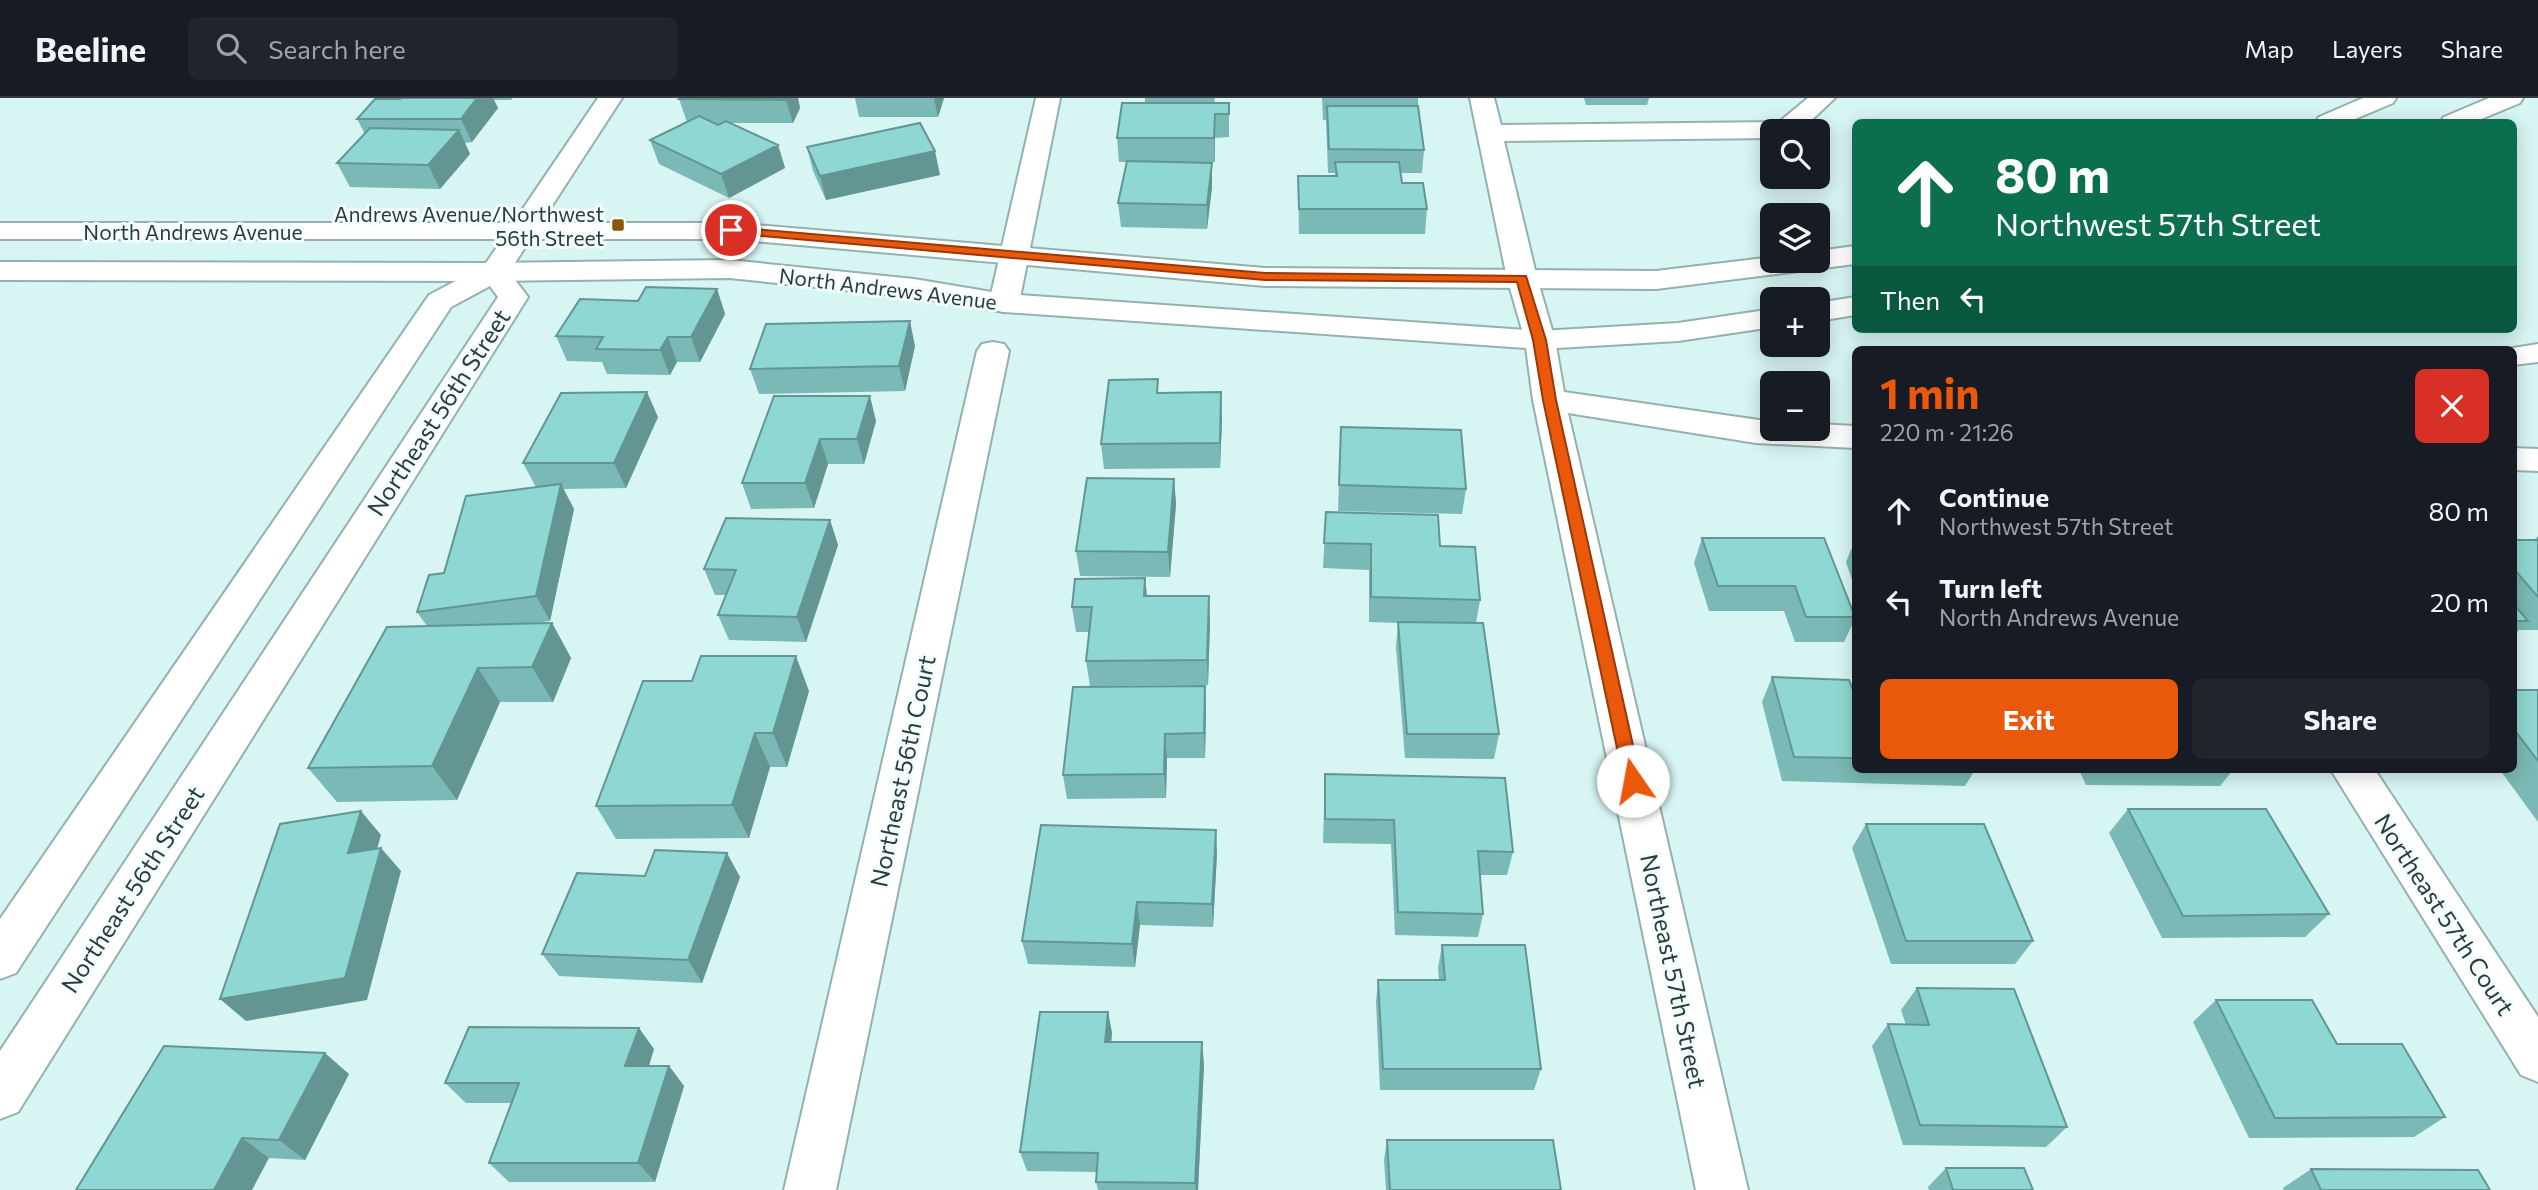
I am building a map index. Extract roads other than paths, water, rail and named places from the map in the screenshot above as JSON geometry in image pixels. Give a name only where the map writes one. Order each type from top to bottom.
[{"type":"street","points":[[494,272],[518,232],[610,98]]},
{"type":"street","points":[[1004,303],[1048,98]]},
{"type":"street","name":"Northeast 57th Street","points":[[1482,98],[1522,278],[1539,340],[1549,400],[1722,1190]]},
{"type":"street","points":[[1490,133],[1786,130],[1823,98]]},
{"type":"street","points":[[2335,119],[2384,98]]},
{"type":"street","points":[[2460,119],[2511,98]]},
{"type":"street","name":"North Andrews Avenue","points":[[0,231],[731,230],[1265,277],[1656,279],[1760,267]]},
{"type":"street","points":[[1830,258],[1852,255]]},
{"type":"street","name":"North Andrews Avenue","points":[[0,271],[494,272],[729,269],[914,288],[1004,303],[1539,340],[1678,332],[1760,320]]},
{"type":"street","name":"Northeast 56th Street","points":[[0,958],[440,301],[494,272],[513,297],[0,1095]]},
{"type":"street","points":[[1830,310],[1852,306]]},
{"type":"street","name":"Northeast 56th Court","points":[[810,1190],[993,351]]},
{"type":"street","points":[[2517,356],[2538,353]]},
{"type":"street","points":[[1549,400],[1756,432],[1852,438]]},
{"type":"street","points":[[2517,459],[2538,460]]},
{"type":"street","name":"Northeast 57th Court","points":[[2354,773],[2538,1059]]},
{"type":"place","name":"Andrews Avenue/Northwest 56th Street","points":[[618,225]]}]
